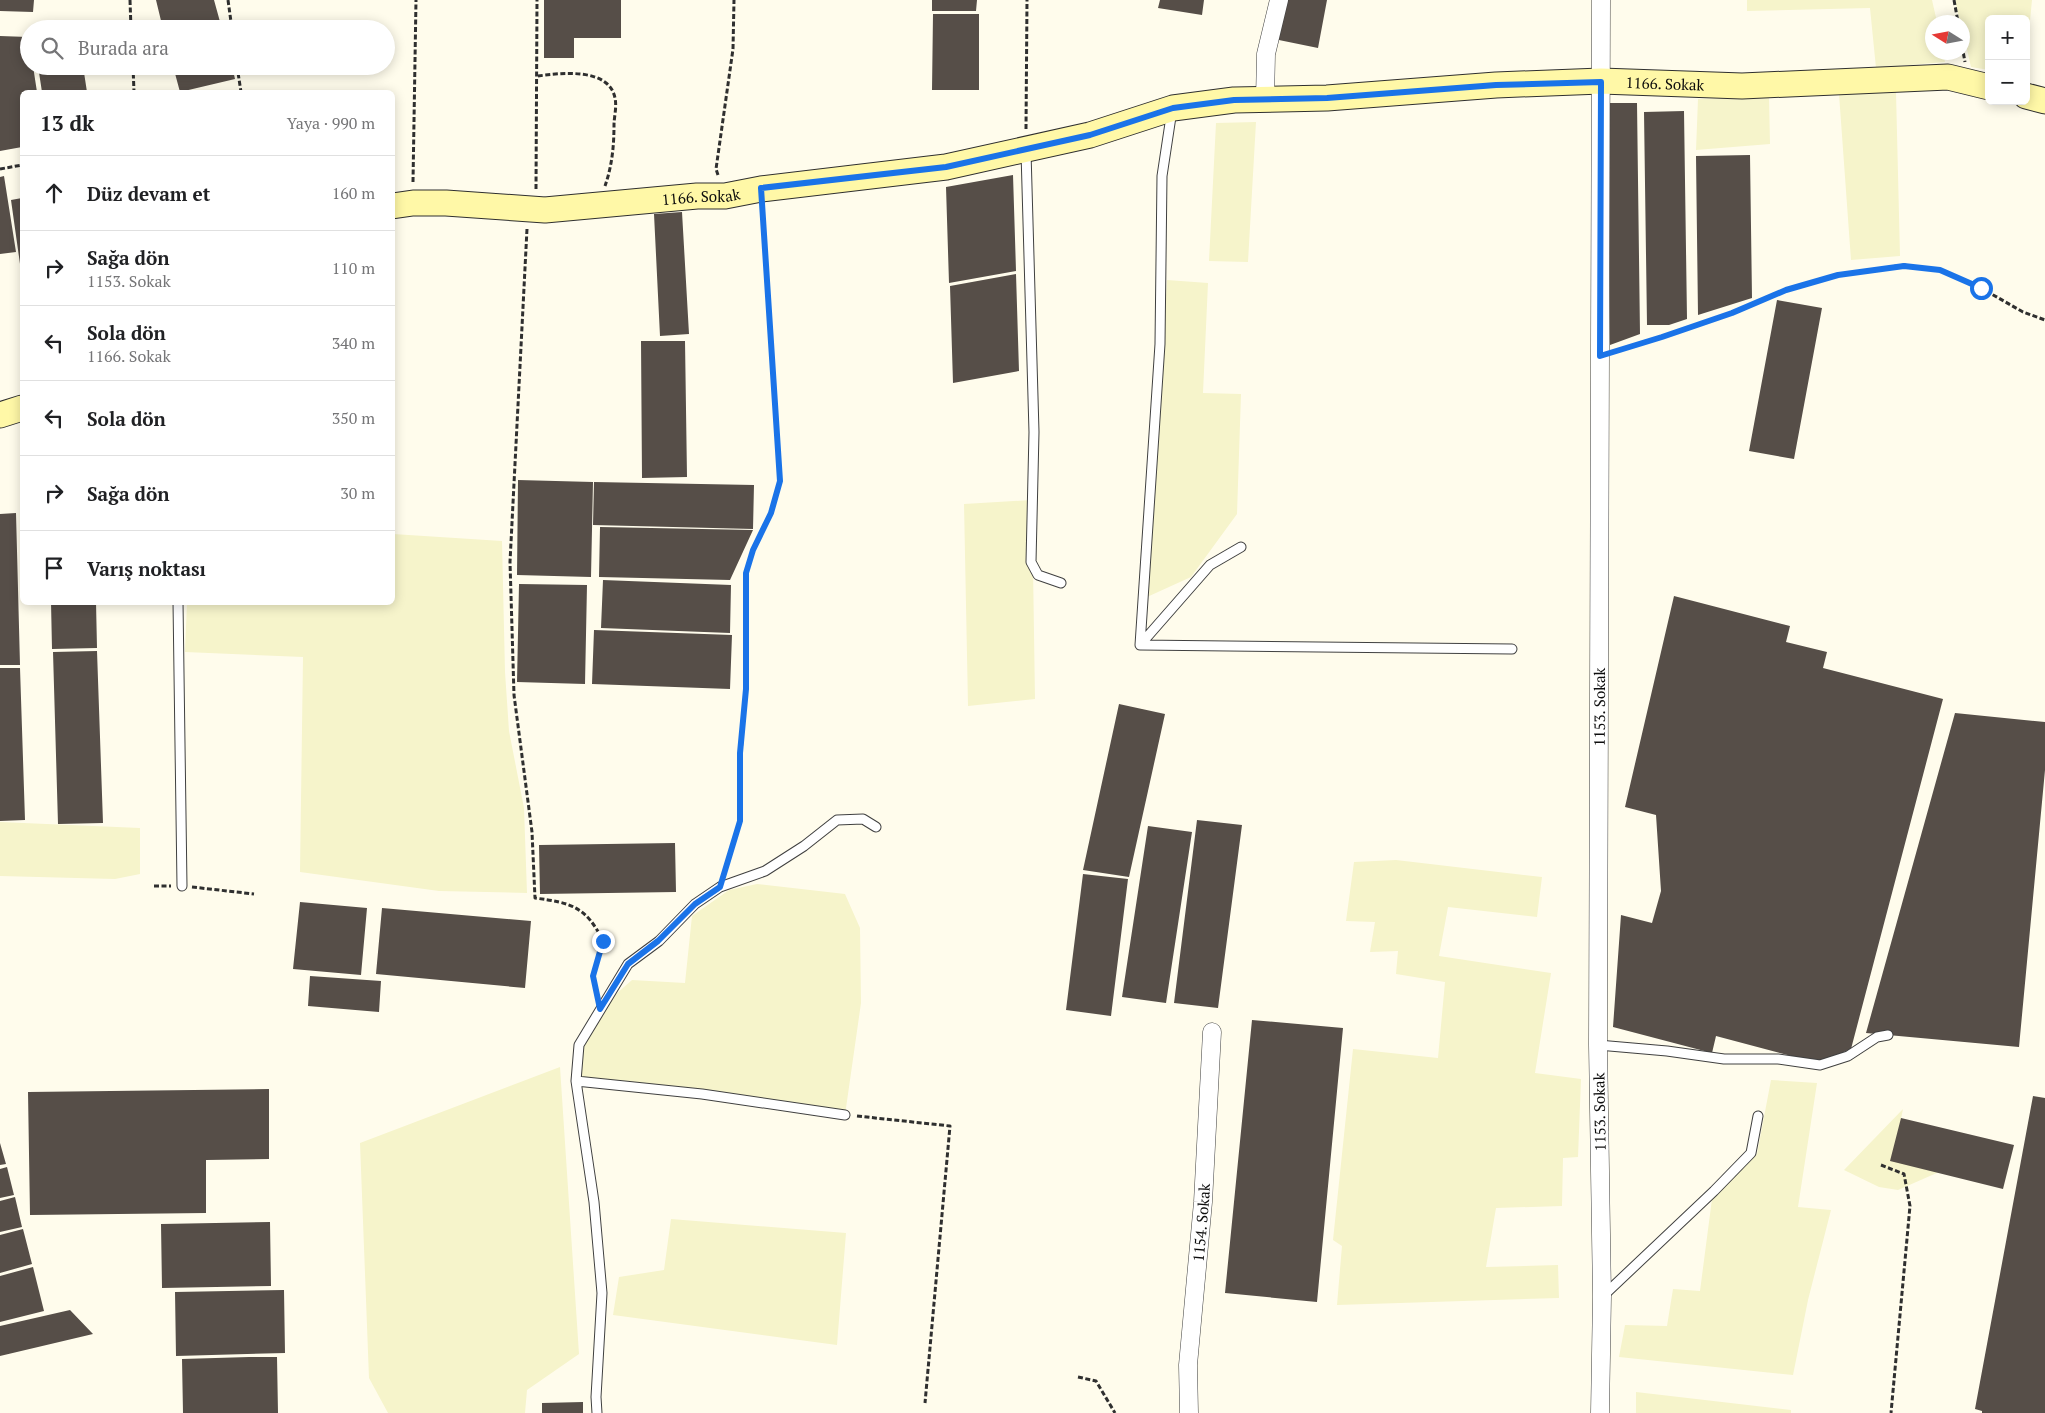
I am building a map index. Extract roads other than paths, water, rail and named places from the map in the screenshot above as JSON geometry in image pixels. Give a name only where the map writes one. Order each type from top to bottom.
[{"type":"street","points":[[1265,99],[1266,54],[1279,0]]},
{"type":"street","name":"1153. Sokak","points":[[1600,1413],[1602,1296],[1598,1045],[1601,0]]},
{"type":"street","name":"1166. Sokak","points":[[402,204],[446,203],[545,210],[697,196],[725,196],[761,188],[946,167],[1090,135],[1173,108],[1234,100],[1327,98],[1496,85],[1601,82],[1742,86],[1948,77],[1985,86]]},
{"type":"street","points":[[2030,97],[2045,100]]},
{"type":"street","points":[[0,415],[20,409]]},
{"type":"street","name":"1154. Sokak","points":[[1189,1413],[1188,1365],[1203,1202],[1212,1032]]},
{"type":"lane","points":[[1140,645],[1160,344],[1162,176],[1173,108]]},
{"type":"lane","points":[[1026,149],[1034,432],[1031,562],[1038,574],[1061,583]]},
{"type":"lane","points":[[1140,645],[1210,564],[1241,547]]},
{"type":"lane","points":[[178,605],[182,886]]},
{"type":"lane","points":[[1140,645],[1512,649]]},
{"type":"lane","points":[[597,1413],[596,1398],[602,1293],[594,1202],[576,1082],[579,1045],[628,964],[658,941],[695,904],[720,887],[765,872],[804,846],[837,820],[863,819],[876,827]]},
{"type":"lane","points":[[1598,1045],[1667,1051],[1724,1059],[1778,1059],[1820,1065],[1848,1056],[1877,1037],[1888,1036]]},
{"type":"lane","points":[[576,1082],[702,1094],[846,1115]]},
{"type":"lane","points":[[1602,1296],[1714,1191],[1751,1153],[1758,1116]]}]
